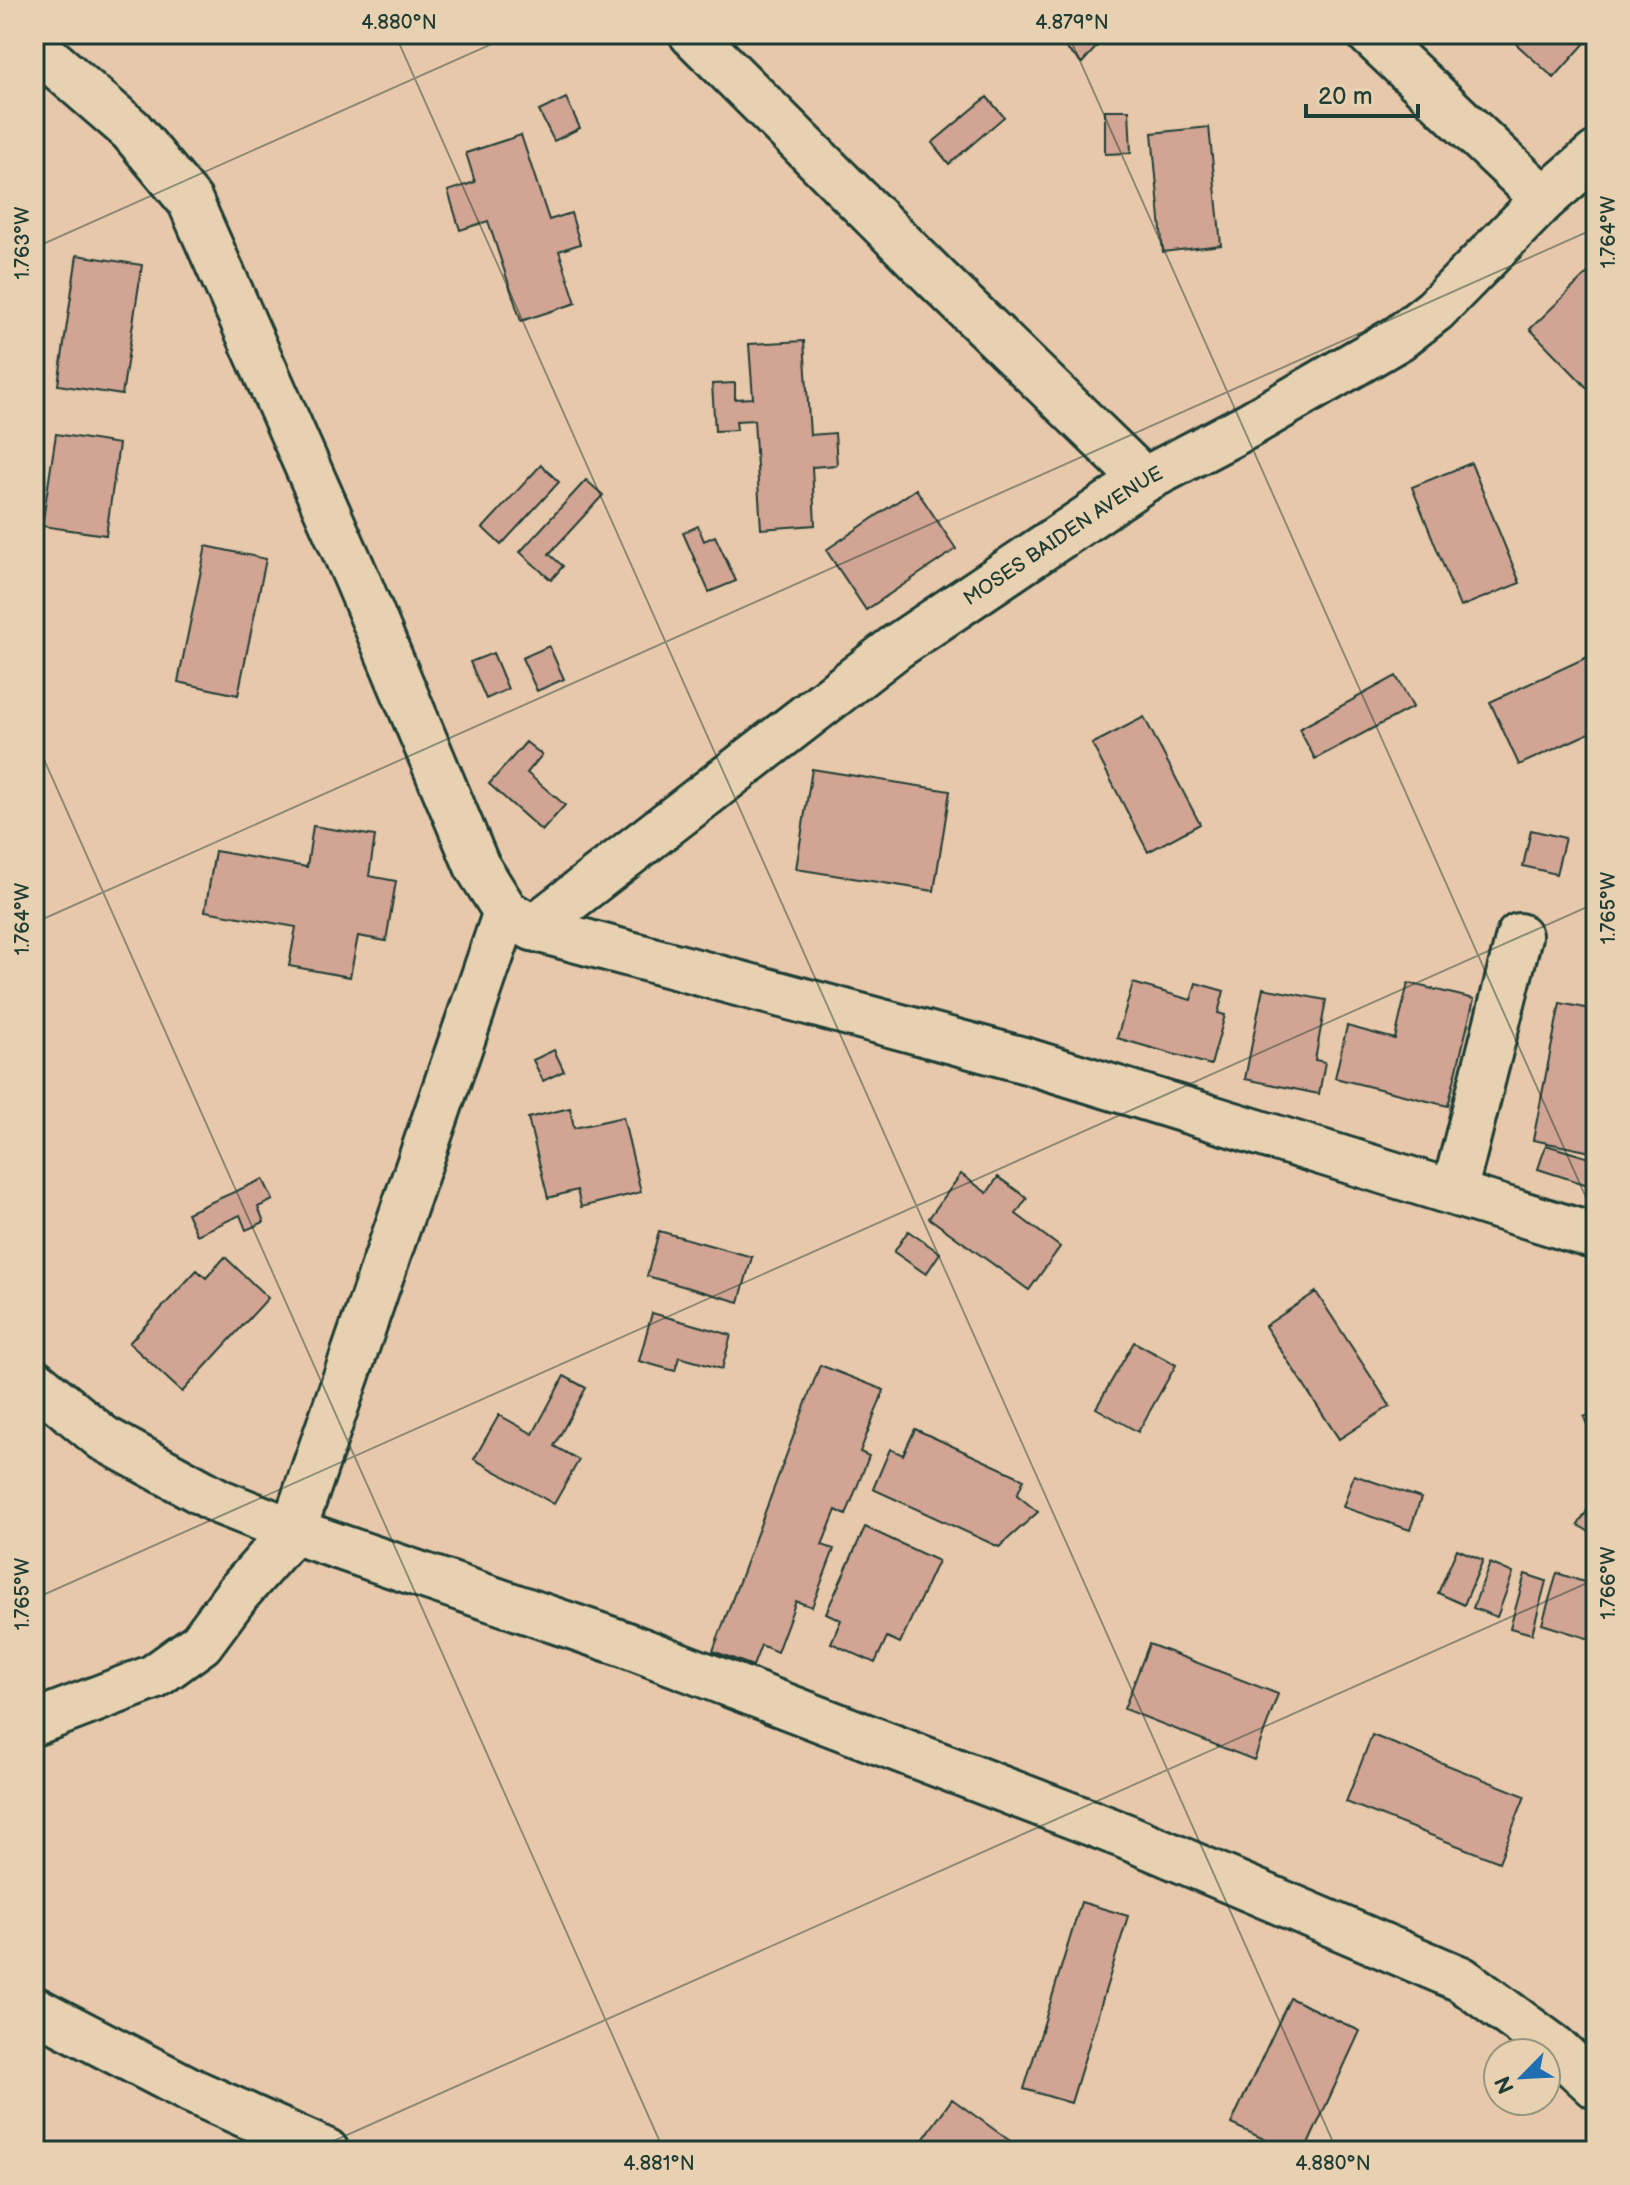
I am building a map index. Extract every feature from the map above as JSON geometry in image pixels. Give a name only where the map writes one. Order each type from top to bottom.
[{"type":"street","points":[[692,34],[1144,480]]},
{"type":"street","points":[[1370,34],[1544,199]]},
{"type":"street","points":[[34,46],[131,130],[190,201],[357,579],[477,866],[519,920],[1027,1061],[1596,1237]]},
{"type":"street","name":"MOSES BAIDEN AVENUE","points":[[519,920],[896,647],[1144,480],[1247,426],[1399,338],[1435,310],[1544,199],[1596,154]]},
{"type":"street","points":[[34,1723],[154,1677],[201,1643],[238,1593],[293,1531],[519,920]]},
{"type":"street","points":[[1454,1192],[1519,936]]},
{"type":"street","points":[[34,1381],[103,1438],[220,1502],[293,1531],[624,1644],[1125,1836],[1461,1979],[1555,2048],[1596,2086]]},
{"type":"street","points":[[34,2009],[192,2091],[326,2151]]},
{"type":"building","points":[[1050,34],[1108,34],[1082,63]]},
{"type":"building","points":[[1505,34],[1593,34],[1554,78]]},
{"type":"building","points":[[987,97],[1004,117],[949,164],[932,143]]},
{"type":"building","points":[[566,98],[580,128],[554,141],[539,111]]},
{"type":"building","points":[[1105,110],[1129,110],[1131,153],[1105,154]]},
{"type":"building","points":[[1209,127],[1221,245],[1163,252],[1152,133]]},
{"type":"building","points":[[521,135],[549,220],[571,213],[580,244],[559,251],[576,303],[521,321],[488,221],[460,230],[448,191],[475,182],[466,153]]},
{"type":"building","points":[[77,255],[142,265],[122,395],[58,385]]},
{"type":"building","points":[[1596,265],[1596,397],[1530,329]]},
{"type":"building","points":[[804,341],[810,435],[835,433],[837,465],[812,467],[815,525],[761,529],[754,420],[736,421],[737,430],[715,431],[712,384],[735,383],[735,399],[753,398],[749,344]]},
{"type":"building","points":[[56,434],[119,444],[106,535],[42,526]]},
{"type":"building","points":[[1471,463],[1520,583],[1460,607],[1412,487]]},
{"type":"building","points":[[541,465],[559,482],[501,545],[483,528]]},
{"type":"building","points":[[586,480],[603,495],[549,554],[563,566],[551,580],[520,552]]},
{"type":"building","points":[[916,489],[956,549],[866,610],[826,550]]},
{"type":"building","points":[[698,526],[704,541],[715,536],[736,581],[709,592],[683,533]]},
{"type":"building","points":[[206,546],[266,559],[238,695],[178,682]]},
{"type":"building","points":[[549,646],[564,679],[537,691],[522,658]]},
{"type":"building","points":[[493,653],[508,689],[486,699],[470,662]]},
{"type":"building","points":[[1596,653],[1596,730],[1519,765],[1490,702]]},
{"type":"building","points":[[1396,676],[1413,707],[1315,759],[1299,729]]},
{"type":"building","points":[[1144,717],[1200,824],[1148,852],[1092,744]]},
{"type":"building","points":[[526,742],[542,755],[527,773],[565,805],[542,831],[489,784]]},
{"type":"building","points":[[812,769],[950,791],[934,891],[796,869]]},
{"type":"building","points":[[313,826],[375,836],[369,876],[396,881],[386,941],[358,936],[350,977],[289,966],[296,927],[205,911],[215,851],[307,867]]},
{"type":"building","points":[[1531,830],[1565,838],[1556,874],[1523,866]]},
{"type":"building","points":[[1133,983],[1191,1000],[1196,983],[1224,991],[1218,1013],[1225,1015],[1211,1065],[1117,1038]]},
{"type":"building","points":[[1408,983],[1474,999],[1448,1106],[1335,1078],[1347,1026],[1395,1039]]},
{"type":"building","points":[[1263,988],[1326,1000],[1315,1060],[1325,1062],[1319,1094],[1245,1079]]},
{"type":"building","points":[[1560,1003],[1596,1010],[1596,1153],[1533,1140]]},
{"type":"building","points":[[554,1050],[564,1071],[543,1081],[533,1060]]},
{"type":"building","points":[[570,1108],[574,1128],[623,1117],[641,1192],[581,1207],[577,1190],[548,1198],[528,1118]]},
{"type":"building","points":[[1546,1145],[1596,1160],[1591,1186],[1538,1169]]},
{"type":"building","points":[[961,1174],[987,1193],[998,1177],[1027,1198],[1016,1214],[1060,1247],[1029,1290],[929,1218]]},
{"type":"building","points":[[263,1179],[273,1200],[258,1207],[264,1222],[246,1230],[240,1215],[197,1235],[187,1213]]},
{"type":"building","points":[[659,1231],[752,1257],[739,1302],[647,1276]]},
{"type":"building","points":[[908,1231],[940,1253],[926,1274],[894,1252]]},
{"type":"building","points":[[225,1257],[268,1298],[182,1392],[129,1343],[197,1270],[206,1278]]},
{"type":"building","points":[[1316,1292],[1390,1406],[1339,1439],[1265,1326]]},
{"type":"building","points":[[652,1313],[731,1335],[722,1369],[679,1357],[675,1371],[639,1361]]},
{"type":"building","points":[[1134,1342],[1176,1365],[1138,1432],[1096,1408]]},
{"type":"building","points":[[820,1365],[884,1390],[860,1452],[869,1456],[846,1515],[836,1510],[822,1545],[834,1549],[812,1607],[796,1601],[777,1652],[761,1645],[753,1666],[713,1651]]},
{"type":"building","points":[[564,1376],[586,1388],[554,1446],[579,1460],[554,1504],[474,1459],[499,1415],[533,1434]]},
{"type":"building","points":[[1596,1412],[1596,1446],[1584,1417]]},
{"type":"building","points":[[915,1429],[1024,1479],[1017,1495],[1038,1512],[999,1547],[873,1489],[890,1449],[903,1455]]},
{"type":"building","points":[[1354,1475],[1421,1498],[1410,1530],[1343,1507]]},
{"type":"building","points":[[1596,1501],[1596,1536],[1578,1525]]},
{"type":"building","points":[[865,1527],[938,1561],[900,1643],[887,1637],[875,1663],[831,1643],[841,1620],[826,1613]]},
{"type":"building","points":[[1457,1549],[1483,1560],[1464,1605],[1438,1593]]},
{"type":"building","points":[[1490,1563],[1513,1573],[1497,1617],[1473,1608]]},
{"type":"building","points":[[1557,1573],[1596,1586],[1596,1641],[1542,1624]]},
{"type":"building","points":[[1525,1574],[1546,1581],[1532,1634],[1510,1628]]},
{"type":"building","points":[[1149,1644],[1278,1694],[1254,1760],[1124,1709]]},
{"type":"building","points":[[1372,1735],[1525,1796],[1499,1862],[1346,1802]]},
{"type":"building","points":[[1081,1902],[1128,1916],[1071,2103],[1024,2089]]},
{"type":"building","points":[[1290,1998],[1360,2031],[1305,2151],[1290,2151],[1231,2124]]},
{"type":"building","points":[[952,2099],[1024,2151],[915,2151]]}]
